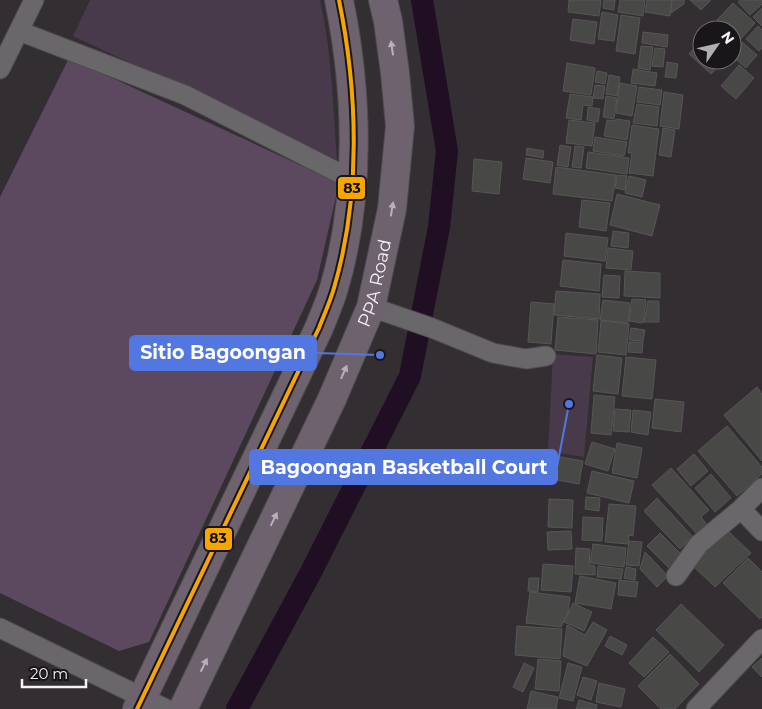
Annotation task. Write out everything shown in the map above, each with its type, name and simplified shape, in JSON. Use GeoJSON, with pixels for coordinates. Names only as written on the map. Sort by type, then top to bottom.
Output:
{"type":"FeatureCollection","features":[{"type":"Feature","properties":{"kind":"highway"},"geometry":{"type":"LineString","coordinates":[[149,705],[320,328],[334,289],[344,247],[353,180],[352,88],[339,0]]}},
{"type":"Feature","properties":{"kind":"highway","name":"PPA Road"},"geometry":{"type":"LineString","coordinates":[[183,709],[332,399],[371,307],[392,209],[400,126],[388,21],[383,0]]}},
{"type":"Feature","properties":{"kind":"street"},"geometry":{"type":"LineString","coordinates":[[0,69],[34,0]]}},
{"type":"Feature","properties":{"kind":"street"},"geometry":{"type":"LineString","coordinates":[[19,31],[185,95],[353,180]]}},
{"type":"Feature","properties":{"kind":"street"},"geometry":{"type":"LineString","coordinates":[[371,307],[432,328],[493,353],[526,359],[546,356]]}},
{"type":"Feature","properties":{"kind":"street"},"geometry":{"type":"LineString","coordinates":[[676,576],[699,544],[741,509],[762,488]]}},
{"type":"Feature","properties":{"kind":"street"},"geometry":{"type":"LineString","coordinates":[[741,509],[762,531]]}},
{"type":"Feature","properties":{"kind":"street"},"geometry":{"type":"LineString","coordinates":[[0,628],[149,705]]}},
{"type":"Feature","properties":{"kind":"street"},"geometry":{"type":"LineString","coordinates":[[696,709],[762,639]]}},
{"type":"Feature","properties":{"kind":"shaded area"},"geometry":{"type":"Polygon","coordinates":[[[90,0],[320,0],[330,60],[337,160],[73,36],[90,0]]]}},
{"type":"Feature","properties":{"kind":"shaded area"},"geometry":{"type":"Polygon","coordinates":[[[69,58],[339,183],[317,280],[149,642],[119,651],[0,593],[0,197],[69,58]]]}},
{"type":"Feature","properties":{"kind":"shaded area"},"geometry":{"type":"Polygon","coordinates":[[[553,354],[593,357],[584,457],[548,451],[553,354]]]}},
{"type":"Feature","properties":{"kind":"building"},"geometry":{"type":"Polygon","coordinates":[[[569,0],[601,0],[599,16],[568,12],[569,0]]]}},
{"type":"Feature","properties":{"kind":"building"},"geometry":{"type":"Polygon","coordinates":[[[604,0],[615,0],[614,10],[603,8],[604,0]]]}},
{"type":"Feature","properties":{"kind":"building"},"geometry":{"type":"Polygon","coordinates":[[[620,0],[645,0],[643,16],[618,12],[620,0]]]}},
{"type":"Feature","properties":{"kind":"building"},"geometry":{"type":"Polygon","coordinates":[[[647,0],[672,0],[670,16],[645,12],[647,0]]]}},
{"type":"Feature","properties":{"kind":"building"},"geometry":{"type":"Polygon","coordinates":[[[672,0],[684,0],[684,4],[671,13],[672,0]]]}},
{"type":"Feature","properties":{"kind":"building"},"geometry":{"type":"Polygon","coordinates":[[[690,0],[711,0],[701,10],[690,0]]]}},
{"type":"Feature","properties":{"kind":"building"},"geometry":{"type":"Polygon","coordinates":[[[741,0],[762,0],[762,4],[750,15],[738,2],[741,0]]]}},
{"type":"Feature","properties":{"kind":"building"},"geometry":{"type":"Polygon","coordinates":[[[733,3],[755,23],[742,38],[742,20],[717,20],[733,3]]]}},
{"type":"Feature","properties":{"kind":"building"},"geometry":{"type":"Polygon","coordinates":[[[762,8],[762,26],[753,17],[762,8]]]}},
{"type":"Feature","properties":{"kind":"building"},"geometry":{"type":"Polygon","coordinates":[[[602,12],[618,15],[614,41],[598,39],[602,12]]]}},
{"type":"Feature","properties":{"kind":"building"},"geometry":{"type":"Polygon","coordinates":[[[621,15],[640,18],[635,54],[616,51],[621,15]]]}},
{"type":"Feature","properties":{"kind":"building"},"geometry":{"type":"Polygon","coordinates":[[[573,19],[597,22],[594,44],[570,40],[573,19]]]}},
{"type":"Feature","properties":{"kind":"building"},"geometry":{"type":"Polygon","coordinates":[[[758,26],[762,30],[762,48],[759,51],[746,39],[758,26]]]}},
{"type":"Feature","properties":{"kind":"building"},"geometry":{"type":"Polygon","coordinates":[[[643,32],[668,35],[667,47],[642,43],[643,32]]]}},
{"type":"Feature","properties":{"kind":"building"},"geometry":{"type":"Polygon","coordinates":[[[742,42],[757,55],[746,68],[742,65],[742,42]]]}},
{"type":"Feature","properties":{"kind":"building"},"geometry":{"type":"Polygon","coordinates":[[[641,46],[653,47],[650,70],[638,68],[641,46]]]}},
{"type":"Feature","properties":{"kind":"building"},"geometry":{"type":"Polygon","coordinates":[[[655,48],[665,49],[663,67],[652,66],[655,48]]]}},
{"type":"Feature","properties":{"kind":"building"},"geometry":{"type":"Polygon","coordinates":[[[667,62],[678,64],[676,78],[665,77],[667,62]]]}},
{"type":"Feature","properties":{"kind":"building"},"geometry":{"type":"Polygon","coordinates":[[[567,63],[595,68],[591,95],[563,91],[567,63]]]}},
{"type":"Feature","properties":{"kind":"building"},"geometry":{"type":"Polygon","coordinates":[[[742,68],[754,78],[736,99],[721,86],[735,70],[742,70],[742,68]]]}},
{"type":"Feature","properties":{"kind":"building"},"geometry":{"type":"Polygon","coordinates":[[[633,69],[657,73],[655,86],[631,83],[633,69]]]}},
{"type":"Feature","properties":{"kind":"building"},"geometry":{"type":"Polygon","coordinates":[[[707,70],[715,70],[711,74],[707,70]]]}},
{"type":"Feature","properties":{"kind":"building"},"geometry":{"type":"Polygon","coordinates":[[[597,71],[607,73],[605,84],[595,82],[597,71]]]}},
{"type":"Feature","properties":{"kind":"building"},"geometry":{"type":"Polygon","coordinates":[[[609,75],[620,77],[617,96],[606,94],[609,75]]]}},
{"type":"Feature","properties":{"kind":"building"},"geometry":{"type":"Polygon","coordinates":[[[620,83],[637,86],[632,116],[616,113],[620,83]]]}},
{"type":"Feature","properties":{"kind":"building"},"geometry":{"type":"Polygon","coordinates":[[[595,85],[605,86],[603,99],[593,98],[595,85]]]}},
{"type":"Feature","properties":{"kind":"building"},"geometry":{"type":"Polygon","coordinates":[[[639,87],[662,90],[660,105],[637,102],[639,87]]]}},
{"type":"Feature","properties":{"kind":"building"},"geometry":{"type":"Polygon","coordinates":[[[664,92],[683,95],[679,129],[660,126],[664,92]]]}},
{"type":"Feature","properties":{"kind":"building"},"geometry":{"type":"Polygon","coordinates":[[[570,94],[593,97],[592,106],[583,105],[581,120],[566,118],[570,94]]]}},
{"type":"Feature","properties":{"kind":"building"},"geometry":{"type":"Polygon","coordinates":[[[606,96],[617,98],[614,119],[603,117],[606,96]]]}},
{"type":"Feature","properties":{"kind":"building"},"geometry":{"type":"Polygon","coordinates":[[[637,104],[659,107],[657,126],[633,123],[637,104]]]}},
{"type":"Feature","properties":{"kind":"building"},"geometry":{"type":"Polygon","coordinates":[[[588,107],[600,109],[598,122],[587,120],[588,107]]]}},
{"type":"Feature","properties":{"kind":"building"},"geometry":{"type":"Polygon","coordinates":[[[616,119],[630,121],[627,140],[604,136],[607,120],[615,121],[616,119]]]}},
{"type":"Feature","properties":{"kind":"building"},"geometry":{"type":"Polygon","coordinates":[[[569,120],[595,123],[592,146],[566,143],[569,120]]]}},
{"type":"Feature","properties":{"kind":"building"},"geometry":{"type":"Polygon","coordinates":[[[632,125],[659,129],[653,176],[629,173],[632,153],[628,153],[632,125]]]}},
{"type":"Feature","properties":{"kind":"building"},"geometry":{"type":"Polygon","coordinates":[[[663,128],[675,130],[671,157],[659,155],[663,128]]]}},
{"type":"Feature","properties":{"kind":"building"},"geometry":{"type":"Polygon","coordinates":[[[595,137],[627,142],[624,156],[593,151],[595,137]]]}},
{"type":"Feature","properties":{"kind":"building"},"geometry":{"type":"Polygon","coordinates":[[[560,145],[571,147],[568,167],[557,165],[560,145]]]}},
{"type":"Feature","properties":{"kind":"building"},"geometry":{"type":"Polygon","coordinates":[[[575,146],[584,147],[581,168],[572,167],[575,146]]]}},
{"type":"Feature","properties":{"kind":"building"},"geometry":{"type":"Polygon","coordinates":[[[527,148],[544,151],[543,158],[526,155],[527,148]]]}},
{"type":"Feature","properties":{"kind":"building"},"geometry":{"type":"Polygon","coordinates":[[[588,152],[629,158],[627,174],[586,168],[588,152]]]}},
{"type":"Feature","properties":{"kind":"building"},"geometry":{"type":"Polygon","coordinates":[[[526,158],[553,162],[550,183],[523,179],[526,158]]]}},
{"type":"Feature","properties":{"kind":"building"},"geometry":{"type":"Polygon","coordinates":[[[474,159],[502,162],[499,194],[472,191],[474,159]]]}},
{"type":"Feature","properties":{"kind":"building"},"geometry":{"type":"Polygon","coordinates":[[[556,167],[616,175],[612,201],[553,194],[556,167]]]}},
{"type":"Feature","properties":{"kind":"building"},"geometry":{"type":"Polygon","coordinates":[[[617,175],[627,176],[625,190],[615,188],[617,175]]]}},
{"type":"Feature","properties":{"kind":"building"},"geometry":{"type":"Polygon","coordinates":[[[629,176],[646,180],[642,197],[625,193],[629,176]]]}},
{"type":"Feature","properties":{"kind":"building"},"geometry":{"type":"Polygon","coordinates":[[[617,194],[660,205],[652,236],[610,225],[617,194]]]}},
{"type":"Feature","properties":{"kind":"building"},"geometry":{"type":"Polygon","coordinates":[[[582,200],[610,203],[606,231],[579,227],[582,200]]]}},
{"type":"Feature","properties":{"kind":"building"},"geometry":{"type":"Polygon","coordinates":[[[613,231],[629,233],[628,248],[611,246],[613,231]]]}},
{"type":"Feature","properties":{"kind":"building"},"geometry":{"type":"Polygon","coordinates":[[[566,233],[608,238],[605,261],[564,256],[566,233]]]}},
{"type":"Feature","properties":{"kind":"building"},"geometry":{"type":"Polygon","coordinates":[[[608,248],[633,251],[631,270],[606,268],[608,248]]]}},
{"type":"Feature","properties":{"kind":"building"},"geometry":{"type":"Polygon","coordinates":[[[563,260],[601,264],[599,291],[560,286],[563,260]]]}},
{"type":"Feature","properties":{"kind":"building"},"geometry":{"type":"Polygon","coordinates":[[[625,271],[660,273],[660,298],[624,296],[625,271]]]}},
{"type":"Feature","properties":{"kind":"building"},"geometry":{"type":"Polygon","coordinates":[[[604,275],[620,276],[619,298],[602,297],[604,275]]]}},
{"type":"Feature","properties":{"kind":"building"},"geometry":{"type":"Polygon","coordinates":[[[556,291],[600,294],[599,319],[554,315],[556,291]]]}},
{"type":"Feature","properties":{"kind":"building"},"geometry":{"type":"Polygon","coordinates":[[[632,299],[646,300],[643,323],[629,321],[632,299]]]}},
{"type":"Feature","properties":{"kind":"building"},"geometry":{"type":"Polygon","coordinates":[[[603,300],[630,303],[628,323],[600,320],[603,300]]]}},
{"type":"Feature","properties":{"kind":"building"},"geometry":{"type":"Polygon","coordinates":[[[648,301],[659,301],[659,322],[644,322],[648,301]]]}},
{"type":"Feature","properties":{"kind":"building"},"geometry":{"type":"Polygon","coordinates":[[[531,302],[554,304],[551,344],[528,342],[531,302]]]}},
{"type":"Feature","properties":{"kind":"building"},"geometry":{"type":"Polygon","coordinates":[[[558,317],[598,320],[596,354],[555,350],[558,317]]]}},
{"type":"Feature","properties":{"kind":"building"},"geometry":{"type":"Polygon","coordinates":[[[601,321],[629,324],[626,355],[598,352],[601,321]]]}},
{"type":"Feature","properties":{"kind":"building"},"geometry":{"type":"Polygon","coordinates":[[[631,328],[645,330],[643,341],[629,340],[631,328]]]}},
{"type":"Feature","properties":{"kind":"building"},"geometry":{"type":"Polygon","coordinates":[[[629,342],[643,342],[642,353],[628,352],[629,342]]]}},
{"type":"Feature","properties":{"kind":"building"},"geometry":{"type":"Polygon","coordinates":[[[597,355],[622,358],[618,394],[593,391],[597,355]]]}},
{"type":"Feature","properties":{"kind":"building"},"geometry":{"type":"Polygon","coordinates":[[[626,357],[656,360],[652,399],[622,396],[626,357]]]}},
{"type":"Feature","properties":{"kind":"building"},"geometry":{"type":"Polygon","coordinates":[[[757,387],[762,394],[762,461],[724,415],[757,387]]]}},
{"type":"Feature","properties":{"kind":"building"},"geometry":{"type":"Polygon","coordinates":[[[594,395],[615,397],[611,435],[591,433],[594,395]]]}},
{"type":"Feature","properties":{"kind":"building"},"geometry":{"type":"Polygon","coordinates":[[[655,399],[684,402],[681,432],[652,428],[655,399]]]}},
{"type":"Feature","properties":{"kind":"building"},"geometry":{"type":"Polygon","coordinates":[[[615,409],[631,410],[629,432],[613,431],[615,409]]]}},
{"type":"Feature","properties":{"kind":"building"},"geometry":{"type":"Polygon","coordinates":[[[633,410],[651,412],[648,435],[631,432],[633,410]]]}},
{"type":"Feature","properties":{"kind":"building"},"geometry":{"type":"Polygon","coordinates":[[[727,426],[762,467],[762,474],[737,496],[698,451],[727,426]]]}},
{"type":"Feature","properties":{"kind":"building"},"geometry":{"type":"Polygon","coordinates":[[[592,442],[615,449],[608,471],[585,464],[592,442]]]}},
{"type":"Feature","properties":{"kind":"building"},"geometry":{"type":"Polygon","coordinates":[[[617,443],[642,448],[637,478],[612,473],[617,443]]]}},
{"type":"Feature","properties":{"kind":"building"},"geometry":{"type":"Polygon","coordinates":[[[694,454],[708,471],[691,486],[677,469],[694,454]]]}},
{"type":"Feature","properties":{"kind":"building"},"geometry":{"type":"Polygon","coordinates":[[[555,456],[583,461],[579,484],[552,479],[555,456]]]}},
{"type":"Feature","properties":{"kind":"building"},"geometry":{"type":"Polygon","coordinates":[[[671,468],[709,510],[701,517],[709,527],[699,536],[652,485],[671,468]]]}},
{"type":"Feature","properties":{"kind":"building"},"geometry":{"type":"Polygon","coordinates":[[[592,471],[634,481],[629,503],[587,493],[592,471]]]}},
{"type":"Feature","properties":{"kind":"building"},"geometry":{"type":"Polygon","coordinates":[[[711,474],[731,498],[715,512],[695,488],[711,474]]]}},
{"type":"Feature","properties":{"kind":"building"},"geometry":{"type":"Polygon","coordinates":[[[586,497],[600,498],[599,511],[585,509],[586,497]]]}},
{"type":"Feature","properties":{"kind":"building"},"geometry":{"type":"Polygon","coordinates":[[[657,498],[693,537],[680,549],[644,511],[657,498]]]}},
{"type":"Feature","properties":{"kind":"building"},"geometry":{"type":"Polygon","coordinates":[[[549,499],[573,500],[572,528],[548,527],[549,499]]]}},
{"type":"Feature","properties":{"kind":"building"},"geometry":{"type":"Polygon","coordinates":[[[609,504],[636,506],[633,536],[629,535],[628,544],[605,542],[609,504]]]}},
{"type":"Feature","properties":{"kind":"building"},"geometry":{"type":"Polygon","coordinates":[[[583,517],[603,518],[602,541],[582,540],[583,517]]]}},
{"type":"Feature","properties":{"kind":"building"},"geometry":{"type":"Polygon","coordinates":[[[571,531],[572,549],[548,550],[547,532],[571,531]]]}},
{"type":"Feature","properties":{"kind":"building"},"geometry":{"type":"Polygon","coordinates":[[[728,531],[751,553],[715,587],[692,565],[728,531]]]}},
{"type":"Feature","properties":{"kind":"building"},"geometry":{"type":"Polygon","coordinates":[[[660,533],[684,557],[671,570],[647,546],[660,533]]]}},
{"type":"Feature","properties":{"kind":"building"},"geometry":{"type":"Polygon","coordinates":[[[629,541],[642,542],[639,566],[626,565],[629,541]]]}},
{"type":"Feature","properties":{"kind":"building"},"geometry":{"type":"Polygon","coordinates":[[[593,544],[626,548],[624,567],[590,563],[593,544]]]}},
{"type":"Feature","properties":{"kind":"building"},"geometry":{"type":"Polygon","coordinates":[[[576,548],[590,549],[589,565],[595,566],[595,575],[575,574],[576,548]]]}},
{"type":"Feature","properties":{"kind":"building"},"geometry":{"type":"Polygon","coordinates":[[[645,552],[668,576],[657,587],[640,569],[645,552]]]}},
{"type":"Feature","properties":{"kind":"building"},"geometry":{"type":"Polygon","coordinates":[[[748,558],[762,572],[762,617],[760,619],[723,583],[748,558]]]}},
{"type":"Feature","properties":{"kind":"building"},"geometry":{"type":"Polygon","coordinates":[[[543,564],[573,566],[571,592],[541,590],[543,564]]]}},
{"type":"Feature","properties":{"kind":"building"},"geometry":{"type":"Polygon","coordinates":[[[598,566],[623,569],[621,579],[597,577],[598,566]]]}},
{"type":"Feature","properties":{"kind":"building"},"geometry":{"type":"Polygon","coordinates":[[[626,567],[636,569],[635,580],[624,578],[626,567]]]}},
{"type":"Feature","properties":{"kind":"building"},"geometry":{"type":"Polygon","coordinates":[[[580,576],[616,583],[611,609],[575,603],[580,576]]]}},
{"type":"Feature","properties":{"kind":"building"},"geometry":{"type":"Polygon","coordinates":[[[529,578],[539,578],[538,592],[528,591],[529,578]]]}},
{"type":"Feature","properties":{"kind":"building"},"geometry":{"type":"Polygon","coordinates":[[[619,580],[638,582],[636,597],[618,595],[619,580]]]}},
{"type":"Feature","properties":{"kind":"building"},"geometry":{"type":"Polygon","coordinates":[[[530,592],[570,597],[568,612],[561,627],[526,623],[530,592]]]}},
{"type":"Feature","properties":{"kind":"building"},"geometry":{"type":"Polygon","coordinates":[[[573,603],[592,612],[584,631],[564,622],[573,603]]]}},
{"type":"Feature","properties":{"kind":"building"},"geometry":{"type":"Polygon","coordinates":[[[681,604],[724,645],[699,672],[656,630],[681,604]]]}},
{"type":"Feature","properties":{"kind":"building"},"geometry":{"type":"Polygon","coordinates":[[[593,622],[607,630],[587,666],[563,656],[567,625],[585,635],[593,622]]]}},
{"type":"Feature","properties":{"kind":"building"},"geometry":{"type":"Polygon","coordinates":[[[517,626],[562,629],[560,659],[515,655],[517,626]]]}},
{"type":"Feature","properties":{"kind":"building"},"geometry":{"type":"Polygon","coordinates":[[[610,636],[627,645],[622,655],[605,646],[610,636]]]}},
{"type":"Feature","properties":{"kind":"building"},"geometry":{"type":"Polygon","coordinates":[[[653,637],[669,652],[644,677],[629,663],[653,637]]]}},
{"type":"Feature","properties":{"kind":"building"},"geometry":{"type":"Polygon","coordinates":[[[670,654],[699,684],[675,709],[661,709],[638,686],[670,654]]]}},
{"type":"Feature","properties":{"kind":"building"},"geometry":{"type":"Polygon","coordinates":[[[762,658],[762,677],[752,667],[762,658]]]}},
{"type":"Feature","properties":{"kind":"building"},"geometry":{"type":"Polygon","coordinates":[[[538,659],[561,661],[559,691],[535,689],[538,659]]]}},
{"type":"Feature","properties":{"kind":"building"},"geometry":{"type":"Polygon","coordinates":[[[524,663],[534,668],[523,692],[513,687],[524,663]]]}},
{"type":"Feature","properties":{"kind":"building"},"geometry":{"type":"Polygon","coordinates":[[[568,663],[582,667],[573,701],[559,698],[568,663]]]}},
{"type":"Feature","properties":{"kind":"building"},"geometry":{"type":"Polygon","coordinates":[[[583,677],[597,681],[591,700],[577,695],[583,677]]]}},
{"type":"Feature","properties":{"kind":"building"},"geometry":{"type":"Polygon","coordinates":[[[599,683],[625,689],[621,707],[596,702],[599,683]]]}},
{"type":"Feature","properties":{"kind":"building"},"geometry":{"type":"Polygon","coordinates":[[[531,691],[558,697],[556,709],[527,709],[531,691]]]}},
{"type":"Feature","properties":{"kind":"building"},"geometry":{"type":"Polygon","coordinates":[[[579,700],[597,705],[596,709],[576,709],[579,700]]]}},
{"type":"Feature","properties":{"kind":"waterway"},"geometry":{"type":"LineString","coordinates":[[237,709],[311,572],[410,376],[439,227],[447,151],[422,0]]}},
{"type":"Feature","properties":{"kind":"transit line","name":"83"},"geometry":{"type":"LineString","coordinates":[[137,709],[319,328],[334,288],[343,253],[349,217],[354,144],[350,71],[339,0]]}},
{"type":"Feature","properties":{"kind":"place","name":"Sitio Bagoongan"},"geometry":{"type":"Point","coordinates":[380,355]}},
{"type":"Feature","properties":{"kind":"place","name":"Bagoongan Basketball Court"},"geometry":{"type":"Point","coordinates":[569,404]}}]}
